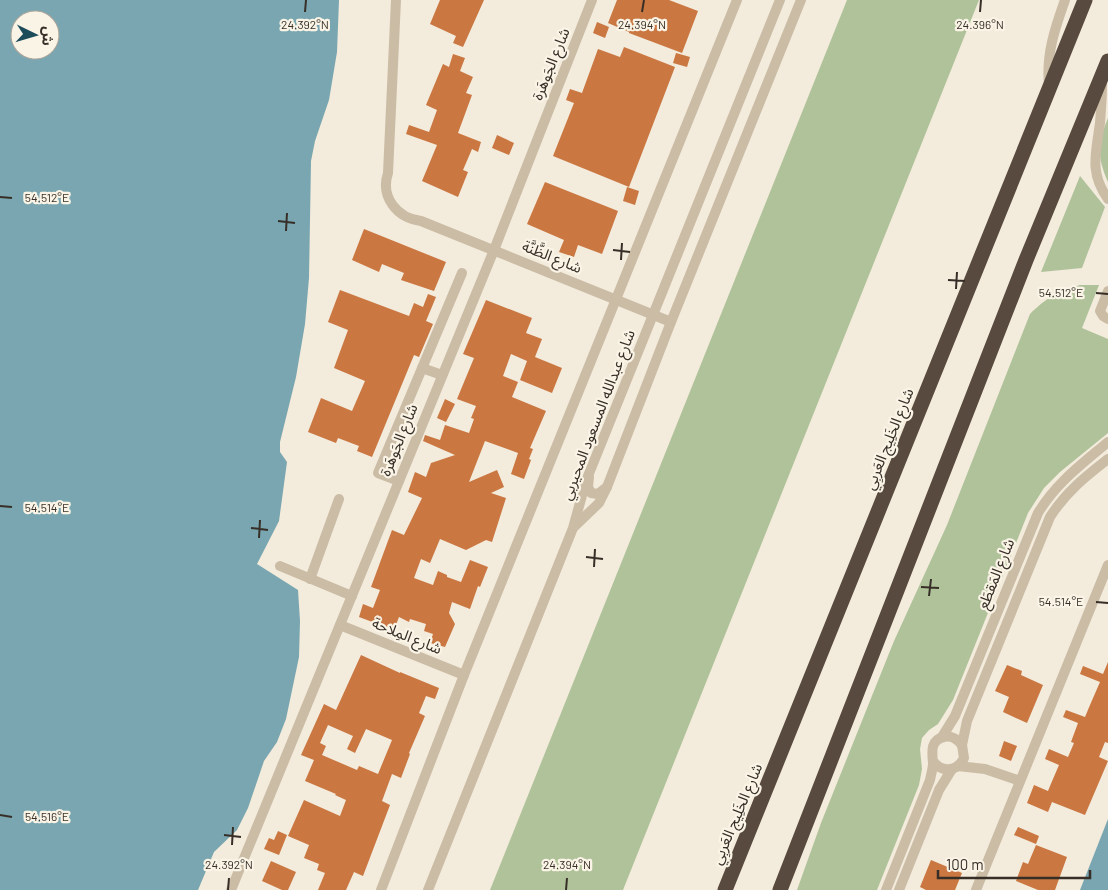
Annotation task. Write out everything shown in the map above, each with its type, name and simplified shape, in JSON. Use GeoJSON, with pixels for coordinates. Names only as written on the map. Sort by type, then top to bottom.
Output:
{"type":"FeatureCollection","features":[{"type":"Feature","properties":{"kind":"highway","name":"شارع الخَلِيج العَربِي"},"geometry":{"type":"LineString","coordinates":[[725,890],[778,763],[1084,0]]}},
{"type":"Feature","properties":{"kind":"highway"},"geometry":{"type":"LineString","coordinates":[[780,890],[1026,260],[1108,61]]}},
{"type":"Feature","properties":{"kind":"street","name":"شارع الظَّنَّة"},"geometry":{"type":"LineString","coordinates":[[396,0],[388,173],[397,200],[406,210],[422,221],[670,322]]}},
{"type":"Feature","properties":{"kind":"street","name":"شارع الجَوهَرة"},"geometry":{"type":"LineString","coordinates":[[232,890],[494,250],[592,0]]}},
{"type":"Feature","properties":{"kind":"street"},"geometry":{"type":"LineString","coordinates":[[381,890],[464,675],[737,0]]}},
{"type":"Feature","properties":{"kind":"street","name":"شارع عبدالله المسعود المحيربي"},"geometry":{"type":"LineString","coordinates":[[574,528],[580,498],[589,474],[780,0]]}},
{"type":"Feature","properties":{"kind":"street","name":"شارع عبدالله المسعود المحيربي"},"geometry":{"type":"LineString","coordinates":[[574,528],[599,503],[607,487],[670,322],[801,0]]}},
{"type":"Feature","properties":{"kind":"street"},"geometry":{"type":"LineString","coordinates":[[1049,87],[1050,45],[1065,0]]}},
{"type":"Feature","properties":{"kind":"street"},"geometry":{"type":"LineString","coordinates":[[1102,76],[1101,114],[1094,162],[1100,186],[1108,199]]}},
{"type":"Feature","properties":{"kind":"street"},"geometry":{"type":"LineString","coordinates":[[399,481],[378,473],[462,274]]}},
{"type":"Feature","properties":{"kind":"street"},"geometry":{"type":"LineString","coordinates":[[1108,291],[1100,311],[1108,319]]}},
{"type":"Feature","properties":{"kind":"street"},"geometry":{"type":"LineString","coordinates":[[422,368],[442,376]]}},
{"type":"Feature","properties":{"kind":"street","name":"شارع المَقطَع"},"geometry":{"type":"LineString","coordinates":[[942,737],[955,716],[1038,512],[1062,480],[1108,442]]}},
{"type":"Feature","properties":{"kind":"street","name":"شارع المَقطَع"},"geometry":{"type":"LineString","coordinates":[[963,749],[967,721],[1050,517],[1075,485],[1108,459]]}},
{"type":"Feature","properties":{"kind":"street"},"geometry":{"type":"LineString","coordinates":[[589,474],[588,487],[592,493],[598,494],[607,487]]}},
{"type":"Feature","properties":{"kind":"street"},"geometry":{"type":"LineString","coordinates":[[310,579],[339,499]]}},
{"type":"Feature","properties":{"kind":"street"},"geometry":{"type":"LineString","coordinates":[[428,890],[574,528]]}},
{"type":"Feature","properties":{"kind":"street"},"geometry":{"type":"LineString","coordinates":[[976,890],[1108,565]]}},
{"type":"Feature","properties":{"kind":"street"},"geometry":{"type":"LineString","coordinates":[[280,566],[352,596]]}},
{"type":"Feature","properties":{"kind":"street","name":"شارع المِلاحة"},"geometry":{"type":"LineString","coordinates":[[340,625],[464,675]]}},
{"type":"Feature","properties":{"kind":"street"},"geometry":{"type":"LineString","coordinates":[[985,768],[963,749],[953,737],[942,737],[932,747],[931,754],[933,760],[941,768],[985,768],[1020,781]]}},
{"type":"Feature","properties":{"kind":"street"},"geometry":{"type":"LineString","coordinates":[[899,890],[940,790],[955,767],[964,758],[963,749]]}},
{"type":"Feature","properties":{"kind":"street"},"geometry":{"type":"LineString","coordinates":[[886,890],[930,780],[933,760]]}},
{"type":"Feature","properties":{"kind":"green space"},"geometry":{"type":"Polygon","coordinates":[[[847,0],[979,0],[623,890],[490,890],[847,0]]]}},
{"type":"Feature","properties":{"kind":"green space"},"geometry":{"type":"Polygon","coordinates":[[[1108,118],[1108,182],[1100,158],[1100,143],[1108,118]]]}},
{"type":"Feature","properties":{"kind":"green space"},"geometry":{"type":"Polygon","coordinates":[[[1080,176],[1105,207],[1082,268],[1041,272],[1080,176]]]}},
{"type":"Feature","properties":{"kind":"green space"},"geometry":{"type":"Polygon","coordinates":[[[1080,285],[1099,285],[1082,328],[1108,339],[1108,433],[1060,472],[1044,488],[1028,513],[953,700],[938,724],[922,738],[920,749],[922,769],[919,785],[877,890],[797,890],[821,823],[894,641],[947,525],[1030,314],[1053,296],[1080,285]]]}},
{"type":"Feature","properties":{"kind":"water"},"geometry":{"type":"Polygon","coordinates":[[[0,0],[339,0],[337,52],[329,100],[315,141],[311,161],[309,278],[305,324],[296,377],[280,442],[280,452],[287,462],[279,521],[257,564],[298,590],[300,621],[299,657],[286,719],[277,742],[264,761],[248,808],[237,830],[214,852],[198,890],[0,890],[0,0]]]}},
{"type":"Feature","properties":{"kind":"water"},"geometry":{"type":"Polygon","coordinates":[[[1108,819],[1108,890],[1080,890],[1108,819]]]}},
{"type":"Feature","properties":{"kind":"building"},"geometry":{"type":"Polygon","coordinates":[[[440,0],[484,0],[463,47],[453,43],[456,36],[430,24],[440,0]]]}},
{"type":"Feature","properties":{"kind":"building"},"geometry":{"type":"Polygon","coordinates":[[[617,0],[669,0],[698,11],[682,53],[608,23],[617,0]]]}},
{"type":"Feature","properties":{"kind":"building"},"geometry":{"type":"Polygon","coordinates":[[[597,22],[609,27],[605,38],[593,33],[597,22]]]}},
{"type":"Feature","properties":{"kind":"building"},"geometry":{"type":"Polygon","coordinates":[[[624,47],[675,67],[629,187],[553,156],[574,103],[566,100],[570,89],[582,93],[598,49],[620,57],[624,47]]]}},
{"type":"Feature","properties":{"kind":"building"},"geometry":{"type":"Polygon","coordinates":[[[676,53],[690,57],[687,67],[673,63],[676,53]]]}},
{"type":"Feature","properties":{"kind":"building"},"geometry":{"type":"Polygon","coordinates":[[[453,54],[465,58],[460,71],[473,77],[466,93],[472,95],[458,133],[481,142],[478,152],[472,149],[463,170],[468,172],[458,197],[422,181],[437,145],[406,134],[409,125],[429,132],[437,110],[426,105],[443,64],[449,67],[453,54]]]}},
{"type":"Feature","properties":{"kind":"building"},"geometry":{"type":"Polygon","coordinates":[[[497,135],[514,143],[509,155],[492,148],[497,135]]]}},
{"type":"Feature","properties":{"kind":"building"},"geometry":{"type":"Polygon","coordinates":[[[545,182],[618,211],[602,254],[578,245],[574,257],[559,252],[564,240],[527,224],[545,182]]]}},
{"type":"Feature","properties":{"kind":"building"},"geometry":{"type":"Polygon","coordinates":[[[627,187],[639,191],[635,205],[623,201],[627,187]]]}},
{"type":"Feature","properties":{"kind":"building"},"geometry":{"type":"Polygon","coordinates":[[[364,229],[446,262],[434,291],[401,280],[404,273],[382,264],[379,272],[352,260],[364,229]]]}},
{"type":"Feature","properties":{"kind":"building"},"geometry":{"type":"Polygon","coordinates":[[[340,290],[409,316],[414,303],[423,307],[428,294],[436,297],[426,321],[433,324],[419,357],[414,355],[372,457],[357,451],[359,446],[338,438],[336,443],[308,432],[321,398],[352,411],[365,381],[334,368],[348,330],[328,322],[340,290]]]}},
{"type":"Feature","properties":{"kind":"building"},"geometry":{"type":"Polygon","coordinates":[[[486,300],[532,318],[526,333],[542,339],[535,357],[562,368],[552,393],[520,380],[527,361],[511,354],[503,376],[518,382],[512,397],[546,411],[530,448],[533,449],[529,459],[531,460],[524,479],[511,474],[518,453],[485,441],[469,482],[497,470],[504,487],[491,493],[506,498],[492,542],[486,540],[466,550],[440,539],[430,563],[421,559],[414,578],[433,585],[438,571],[447,575],[447,577],[461,582],[470,560],[488,567],[480,587],[478,586],[470,609],[452,602],[449,613],[455,624],[445,647],[430,643],[433,634],[424,631],[426,624],[410,619],[409,622],[399,617],[394,630],[359,617],[363,604],[373,608],[380,590],[371,587],[392,530],[404,535],[422,498],[408,492],[415,472],[426,477],[431,463],[455,455],[423,441],[425,435],[440,440],[445,425],[469,433],[474,419],[471,418],[476,406],[457,399],[474,358],[463,354],[486,300]]]}},
{"type":"Feature","properties":{"kind":"building"},"geometry":{"type":"Polygon","coordinates":[[[445,399],[455,404],[446,422],[437,418],[445,399]]]}},
{"type":"Feature","properties":{"kind":"building"},"geometry":{"type":"Polygon","coordinates":[[[361,655],[439,688],[435,699],[426,696],[419,713],[425,716],[409,753],[401,778],[392,774],[382,801],[390,805],[363,876],[354,872],[346,890],[318,890],[325,873],[317,870],[319,864],[304,858],[309,845],[288,836],[304,800],[340,816],[346,800],[305,781],[314,760],[301,755],[324,704],[336,710],[361,655]],[[328,725],[320,743],[326,746],[322,755],[357,770],[359,766],[378,774],[392,740],[366,729],[355,753],[347,749],[353,736],[328,725]]]}},
{"type":"Feature","properties":{"kind":"building"},"geometry":{"type":"Polygon","coordinates":[[[1108,662],[1108,743],[1105,742],[1099,757],[1108,761],[1085,815],[1052,802],[1048,812],[1027,803],[1034,785],[1048,791],[1059,765],[1045,759],[1049,749],[1068,757],[1074,743],[1071,742],[1078,723],[1063,717],[1066,710],[1085,717],[1100,682],[1080,674],[1083,666],[1103,674],[1108,662]]]}},
{"type":"Feature","properties":{"kind":"building"},"geometry":{"type":"Polygon","coordinates":[[[1007,665],[1022,671],[1021,675],[1043,685],[1027,723],[1003,712],[1009,697],[995,691],[1007,665]]]}},
{"type":"Feature","properties":{"kind":"building"},"geometry":{"type":"Polygon","coordinates":[[[1004,741],[1017,746],[1011,761],[999,756],[1004,741]]]}},
{"type":"Feature","properties":{"kind":"building"},"geometry":{"type":"Polygon","coordinates":[[[1018,827],[1039,836],[1036,844],[1014,835],[1018,827]]]}},
{"type":"Feature","properties":{"kind":"building"},"geometry":{"type":"Polygon","coordinates":[[[278,831],[287,835],[279,855],[264,849],[269,838],[274,840],[278,831]]]}},
{"type":"Feature","properties":{"kind":"building"},"geometry":{"type":"Polygon","coordinates":[[[1036,845],[1067,857],[1055,890],[1038,890],[1016,881],[1023,862],[1028,864],[1036,845]]]}},
{"type":"Feature","properties":{"kind":"building"},"geometry":{"type":"Polygon","coordinates":[[[931,860],[962,873],[955,890],[926,890],[920,887],[931,860]]]}},
{"type":"Feature","properties":{"kind":"building"},"geometry":{"type":"Polygon","coordinates":[[[271,861],[296,872],[288,890],[282,890],[262,881],[271,861]]]}}]}
